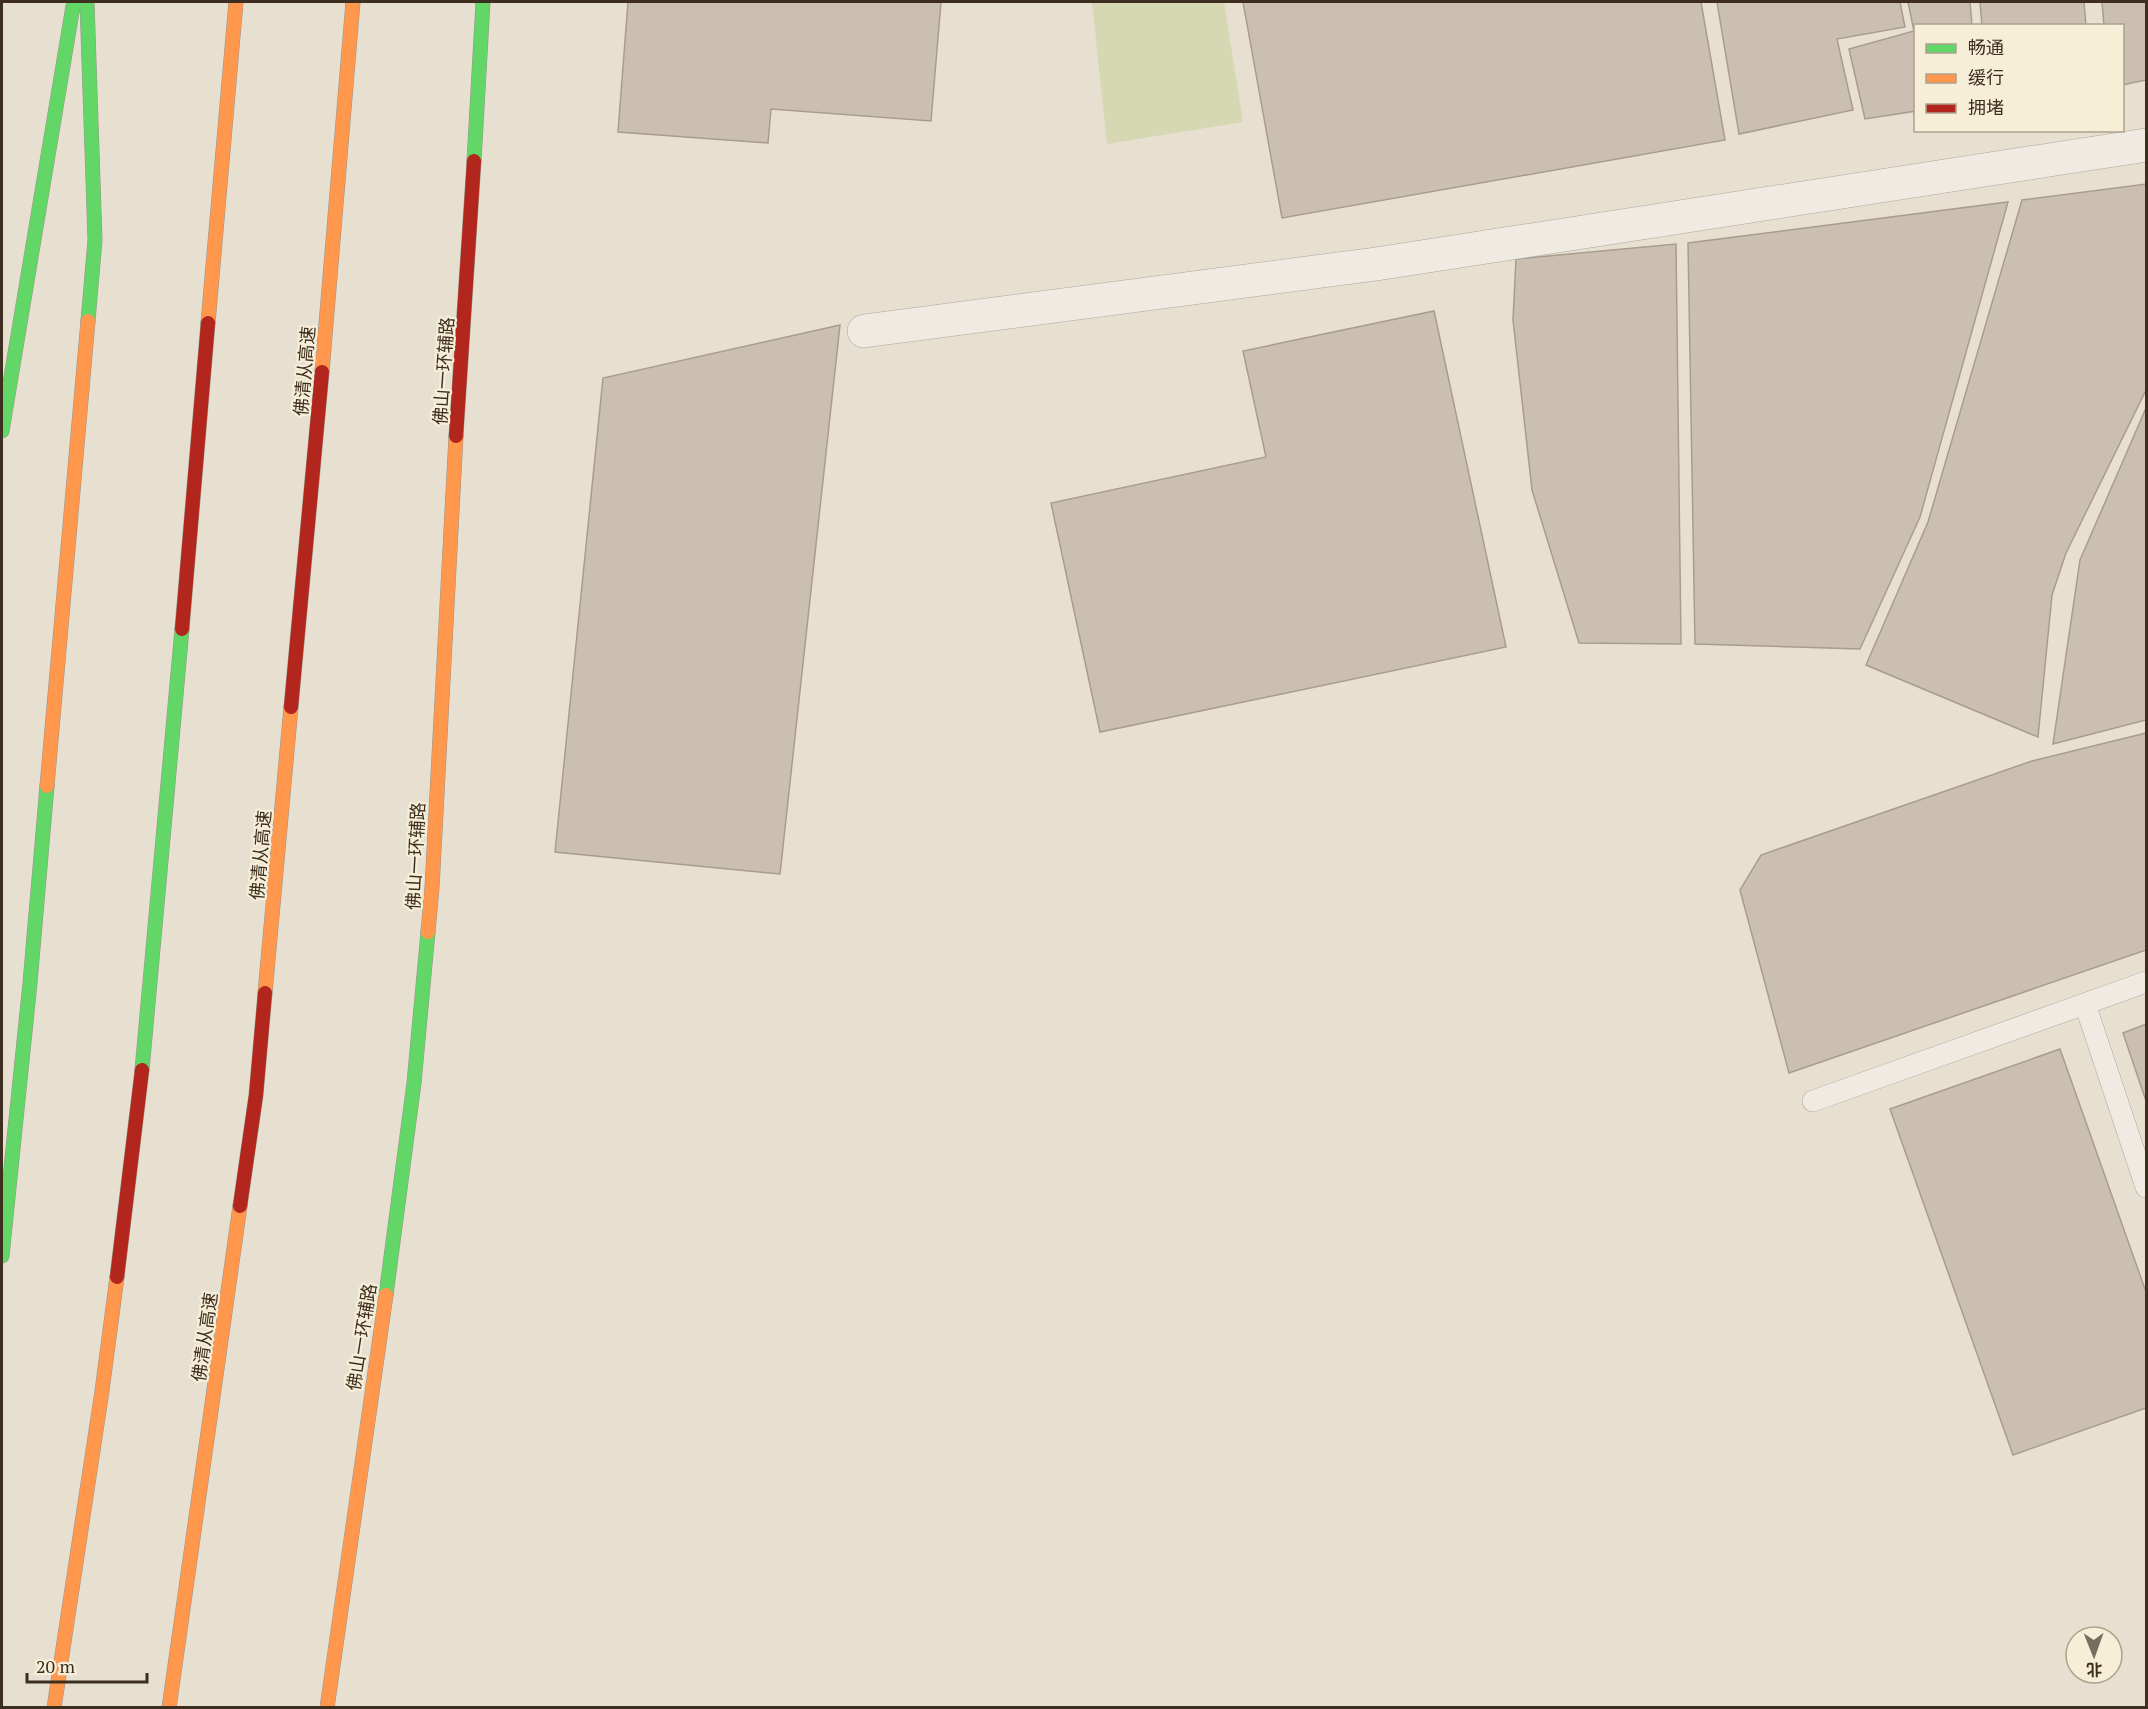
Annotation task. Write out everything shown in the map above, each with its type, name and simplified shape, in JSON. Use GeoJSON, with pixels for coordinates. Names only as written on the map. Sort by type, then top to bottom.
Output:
{"type":"FeatureCollection","features":[{"type":"Feature","properties":{"kind":"main road"},"geometry":{"type":"LineString","coordinates":[[2,431],[73,2]]}},
{"type":"Feature","properties":{"kind":"main road"},"geometry":{"type":"LineString","coordinates":[[2,1256],[30,983],[95,240],[87,2]]}},
{"type":"Feature","properties":{"kind":"main road"},"geometry":{"type":"LineString","coordinates":[[54,1707],[102,1391],[136,1121],[159,900],[236,2]]}},
{"type":"Feature","properties":{"kind":"main road","name":"佛清从高速"},"geometry":{"type":"LineString","coordinates":[[169,1707],[256,1095],[334,239],[353,2]]}},
{"type":"Feature","properties":{"kind":"main road","name":"佛山一环辅路"},"geometry":{"type":"LineString","coordinates":[[327,1707],[396,1224],[415,1071],[432,888],[448,555],[483,2]]}},
{"type":"Feature","properties":{"kind":"street"},"geometry":{"type":"LineString","coordinates":[[864,331],[1376,264],[2146,145]]}},
{"type":"Feature","properties":{"kind":"lane"},"geometry":{"type":"LineString","coordinates":[[1813,1101],[2146,982]]}},
{"type":"Feature","properties":{"kind":"lane"},"geometry":{"type":"LineString","coordinates":[[2085,1004],[2146,1187]]}},
{"type":"Feature","properties":{"kind":"green space"},"geometry":{"type":"Polygon","coordinates":[[[1092,2],[1224,2],[1243,122],[1107,144],[1092,2]]]}},
{"type":"Feature","properties":{"kind":"building"},"geometry":{"type":"Polygon","coordinates":[[[628,2],[941,2],[931,121],[771,109],[768,143],[618,132],[628,2]]]}},
{"type":"Feature","properties":{"kind":"building"},"geometry":{"type":"Polygon","coordinates":[[[1243,2],[1701,2],[1725,140],[1282,218],[1243,2]]]}},
{"type":"Feature","properties":{"kind":"building"},"geometry":{"type":"Polygon","coordinates":[[[1717,2],[1900,2],[1905,27],[1837,39],[1853,110],[1739,134],[1717,2]]]}},
{"type":"Feature","properties":{"kind":"building"},"geometry":{"type":"Polygon","coordinates":[[[1908,2],[1970,2],[1972,24],[1914,24],[1914,31],[1908,2]]]}},
{"type":"Feature","properties":{"kind":"building"},"geometry":{"type":"Polygon","coordinates":[[[1980,2],[2084,2],[2086,24],[1982,24],[1980,2]]]}},
{"type":"Feature","properties":{"kind":"building"},"geometry":{"type":"Polygon","coordinates":[[[2102,2],[2146,2],[2146,80],[2124,85],[2124,24],[2104,24],[2102,2]]]}},
{"type":"Feature","properties":{"kind":"building"},"geometry":{"type":"Polygon","coordinates":[[[1914,31],[1914,111],[1865,119],[1849,49],[1914,31]]]}},
{"type":"Feature","properties":{"kind":"building"},"geometry":{"type":"Polygon","coordinates":[[[2146,184],[2146,390],[2066,553],[2052,595],[2038,737],[1866,665],[1928,522],[2022,200],[2146,184]]]}},
{"type":"Feature","properties":{"kind":"building"},"geometry":{"type":"Polygon","coordinates":[[[2008,202],[1920,517],[1860,649],[1695,644],[1688,243],[2008,202]]]}},
{"type":"Feature","properties":{"kind":"building"},"geometry":{"type":"Polygon","coordinates":[[[1676,244],[1681,644],[1579,643],[1532,490],[1513,320],[1516,259],[1676,244]]]}},
{"type":"Feature","properties":{"kind":"building"},"geometry":{"type":"Polygon","coordinates":[[[1434,311],[1506,647],[1100,732],[1051,503],[1266,457],[1243,351],[1434,311]]]}},
{"type":"Feature","properties":{"kind":"building"},"geometry":{"type":"Polygon","coordinates":[[[840,325],[780,874],[555,852],[603,378],[840,325]]]}},
{"type":"Feature","properties":{"kind":"building"},"geometry":{"type":"Polygon","coordinates":[[[2146,408],[2146,720],[2053,744],[2080,560],[2146,408]]]}},
{"type":"Feature","properties":{"kind":"building"},"geometry":{"type":"Polygon","coordinates":[[[2146,733],[2146,950],[1789,1073],[1740,890],[1761,855],[2032,761],[2146,733]]]}},
{"type":"Feature","properties":{"kind":"building"},"geometry":{"type":"Polygon","coordinates":[[[2146,1024],[2146,1101],[2123,1033],[2146,1024]]]}},
{"type":"Feature","properties":{"kind":"building"},"geometry":{"type":"Polygon","coordinates":[[[2060,1049],[2146,1292],[2146,1408],[2013,1455],[1890,1109],[2060,1049]]]}},
{"type":"Feature","properties":{"kind":"traffic: fast"},"geometry":{"type":"LineString","coordinates":[[87,2],[95,240],[88,321]]}},
{"type":"Feature","properties":{"kind":"traffic: fast"},"geometry":{"type":"LineString","coordinates":[[474,161],[483,2]]}},
{"type":"Feature","properties":{"kind":"traffic: fast"},"geometry":{"type":"LineString","coordinates":[[2,431],[73,6]]}},
{"type":"Feature","properties":{"kind":"traffic: fast"},"geometry":{"type":"LineString","coordinates":[[142,1070],[182,629]]}},
{"type":"Feature","properties":{"kind":"traffic: fast"},"geometry":{"type":"LineString","coordinates":[[2,1256],[30,983],[47,786]]}},
{"type":"Feature","properties":{"kind":"traffic: fast"},"geometry":{"type":"LineString","coordinates":[[386,1295],[414,1083],[428,932]]}},
{"type":"Feature","properties":{"kind":"traffic: slow"},"geometry":{"type":"LineString","coordinates":[[208,323],[236,2]]}},
{"type":"Feature","properties":{"kind":"traffic: slow"},"geometry":{"type":"LineString","coordinates":[[322,372],[353,2]]}},
{"type":"Feature","properties":{"kind":"traffic: slow"},"geometry":{"type":"LineString","coordinates":[[47,786],[88,321]]}},
{"type":"Feature","properties":{"kind":"traffic: slow"},"geometry":{"type":"LineString","coordinates":[[428,932],[456,436]]}},
{"type":"Feature","properties":{"kind":"traffic: slow"},"geometry":{"type":"LineString","coordinates":[[265,993],[291,707]]}},
{"type":"Feature","properties":{"kind":"traffic: slow"},"geometry":{"type":"LineString","coordinates":[[169,1708],[240,1206]]}},
{"type":"Feature","properties":{"kind":"traffic: slow"},"geometry":{"type":"LineString","coordinates":[[54,1708],[117,1277]]}},
{"type":"Feature","properties":{"kind":"traffic: slow"},"geometry":{"type":"LineString","coordinates":[[327,1708],[386,1295]]}},
{"type":"Feature","properties":{"kind":"traffic: jam"},"geometry":{"type":"LineString","coordinates":[[456,436],[474,161]]}},
{"type":"Feature","properties":{"kind":"traffic: jam"},"geometry":{"type":"LineString","coordinates":[[182,629],[208,323]]}},
{"type":"Feature","properties":{"kind":"traffic: jam"},"geometry":{"type":"LineString","coordinates":[[291,707],[322,372]]}},
{"type":"Feature","properties":{"kind":"traffic: jam"},"geometry":{"type":"LineString","coordinates":[[240,1206],[256,1095],[265,993]]}},
{"type":"Feature","properties":{"kind":"traffic: jam"},"geometry":{"type":"LineString","coordinates":[[117,1277],[142,1070]]}}]}
